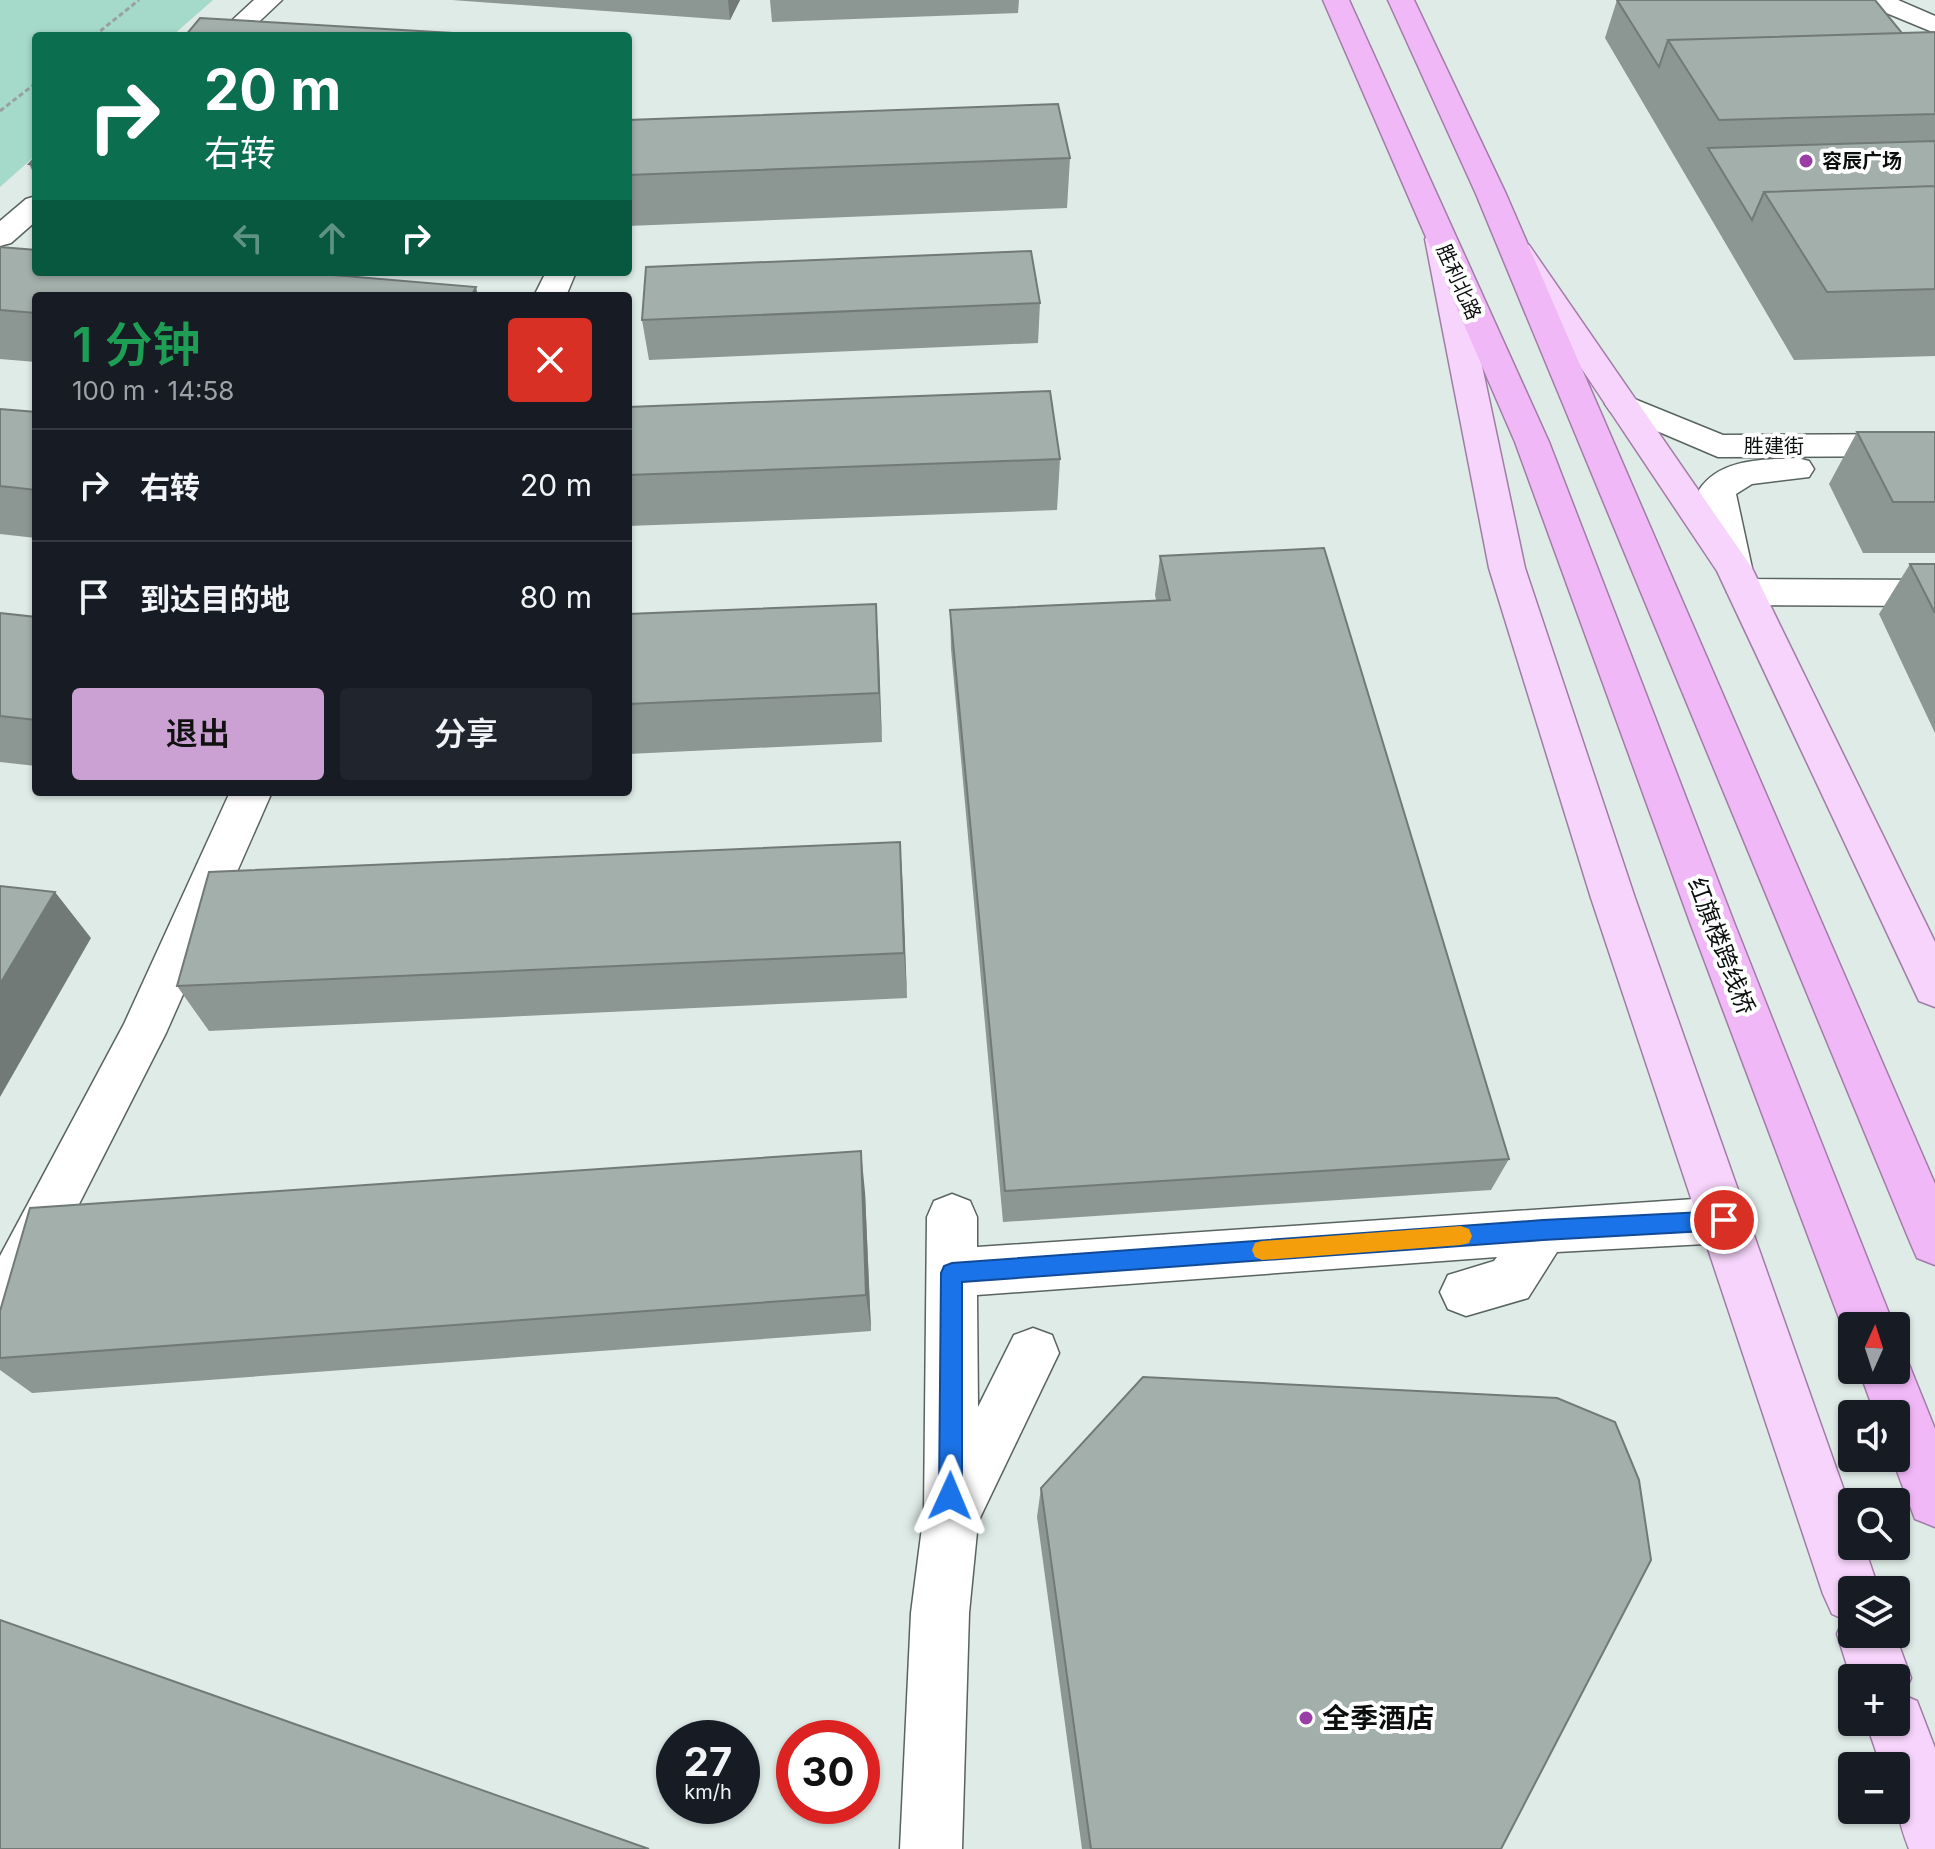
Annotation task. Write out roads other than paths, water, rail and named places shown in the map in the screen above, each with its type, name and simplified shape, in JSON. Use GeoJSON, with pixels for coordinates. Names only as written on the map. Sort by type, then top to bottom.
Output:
{"type":"FeatureCollection","features":[{"type":"Feature","properties":{"kind":"highway","name":"胜利北路"},"geometry":{"type":"LineString","coordinates":[[1336,0],[1532,442],[1578,565]]}},
{"type":"Feature","properties":{"kind":"highway"},"geometry":{"type":"LineString","coordinates":[[1401,0],[1510,239],[1935,1242]]}},
{"type":"Feature","properties":{"kind":"highway","name":"红旗楼跨线桥"},"geometry":{"type":"LineString","coordinates":[[1578,565],[1863,1312]]}},
{"type":"Feature","properties":{"kind":"highway"},"geometry":{"type":"LineString","coordinates":[[1890,1384],[1935,1499]]}},
{"type":"Feature","properties":{"kind":"main road"},"geometry":{"type":"LineString","coordinates":[[1440,239],[1507,568],[1613,898],[1846,1576]]}},
{"type":"Feature","properties":{"kind":"main road"},"geometry":{"type":"LineString","coordinates":[[1510,239],[1740,580],[1924,942],[1935,988]]}},
{"type":"Feature","properties":{"kind":"main road"},"geometry":{"type":"LineString","coordinates":[[1901,1736],[1935,1836]]}},
{"type":"Feature","properties":{"kind":"street"},"geometry":{"type":"LineString","coordinates":[[233,32],[269,0]]}},
{"type":"Feature","properties":{"kind":"street"},"geometry":{"type":"LineString","coordinates":[[1876,0],[1935,26],[1928,39],[1935,48]]}},
{"type":"Feature","properties":{"kind":"street"},"geometry":{"type":"LineString","coordinates":[[0,237],[32,209]]}},
{"type":"Feature","properties":{"kind":"street","name":"胜建街"},"geometry":{"type":"LineString","coordinates":[[1622,404],[1718,446],[1935,445]]}},
{"type":"Feature","properties":{"kind":"street","name":"胜建街"},"geometry":{"type":"LineString","coordinates":[[1740,580],[1717,490],[1744,473],[1825,467],[1935,466]]}},
{"type":"Feature","properties":{"kind":"street"},"geometry":{"type":"LineString","coordinates":[[1740,580],[1935,593]]}},
{"type":"Feature","properties":{"kind":"street"},"geometry":{"type":"LineString","coordinates":[[0,1307],[143,1033],[249,796]]}},
{"type":"Feature","properties":{"kind":"street"},"geometry":{"type":"LineString","coordinates":[[931,1849],[940,1613],[950,1518],[952,1217]]}},
{"type":"Feature","properties":{"kind":"street"},"geometry":{"type":"LineString","coordinates":[[952,1273],[1543,1230],[1724,1220]]}},
{"type":"Feature","properties":{"kind":"street"},"geometry":{"type":"LineString","coordinates":[[1466,1292],[1510,1281],[1543,1230]]}},
{"type":"Feature","properties":{"kind":"street"},"geometry":{"type":"LineString","coordinates":[[950,1518],[1033,1353]]}},
{"type":"Feature","properties":{"kind":"place","name":"容辰广场"},"geometry":{"type":"Point","coordinates":[1806,161]}},
{"type":"Feature","properties":{"kind":"place","name":"全季酒店"},"geometry":{"type":"Point","coordinates":[1306,1718]}}]}
